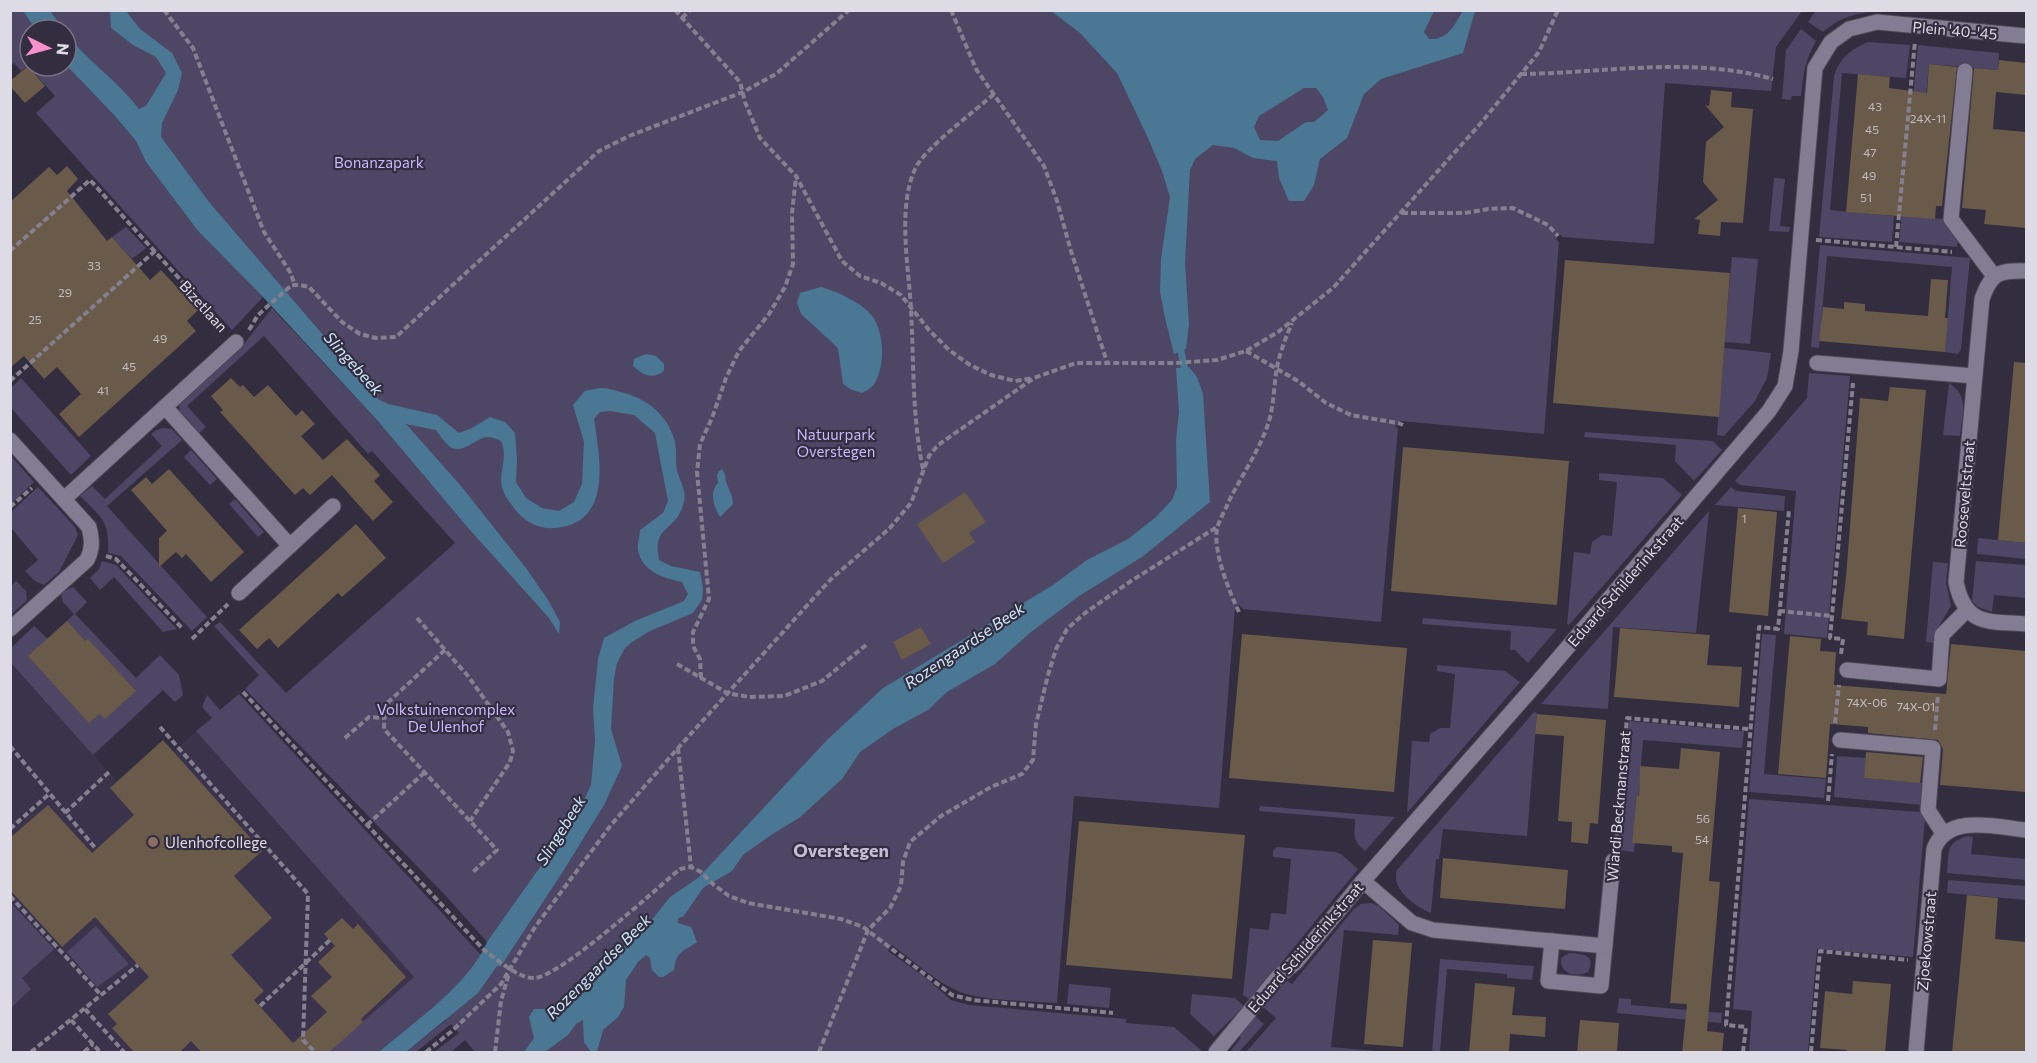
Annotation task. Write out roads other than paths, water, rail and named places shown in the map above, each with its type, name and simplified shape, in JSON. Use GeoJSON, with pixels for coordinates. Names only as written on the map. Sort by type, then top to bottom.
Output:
{"type":"FeatureCollection","features":[{"type":"Feature","properties":{"kind":"street","name":"Plein '40-'45"},"geometry":{"type":"LineString","coordinates":[[1849,29],[1877,22],[2026,36]]}},
{"type":"Feature","properties":{"kind":"street","name":"Eduard Schilderinkstraat"},"geometry":{"type":"LineString","coordinates":[[1216,1053],[1278,976],[1296,962],[1363,882],[1546,674],[1769,411],[1785,386],[1791,351],[1815,68],[1831,42],[1849,29]]}},
{"type":"Feature","properties":{"kind":"street"},"geometry":{"type":"LineString","coordinates":[[1965,71],[1951,219],[1994,276],[2004,271],[2026,271]]}},
{"type":"Feature","properties":{"kind":"street","name":"Rooseveltstraat"},"geometry":{"type":"LineString","coordinates":[[1967,610],[1959,597],[1956,582],[1982,299],[1994,276]]}},
{"type":"Feature","properties":{"kind":"street","name":"Bizetlaan"},"geometry":{"type":"LineString","coordinates":[[64,499],[236,342]]}},
{"type":"Feature","properties":{"kind":"street"},"geometry":{"type":"LineString","coordinates":[[1817,363],[1974,376]]}},
{"type":"Feature","properties":{"kind":"street"},"geometry":{"type":"LineString","coordinates":[[165,407],[290,546]]}},
{"type":"Feature","properties":{"kind":"street"},"geometry":{"type":"LineString","coordinates":[[10,440],[89,527],[92,538],[91,551],[87,560],[10,628]]}},
{"type":"Feature","properties":{"kind":"street"},"geometry":{"type":"LineString","coordinates":[[239,593],[333,506]]}},
{"type":"Feature","properties":{"kind":"street"},"geometry":{"type":"LineString","coordinates":[[1842,670],[1939,679],[1942,635],[1967,610],[1977,619],[2026,624]]}},
{"type":"Feature","properties":{"kind":"street"},"geometry":{"type":"LineString","coordinates":[[1836,740],[1933,748],[1928,810],[1943,833],[1960,826],[1971,825],[2026,830]]}},
{"type":"Feature","properties":{"kind":"street","name":"Zjoekowstraat"},"geometry":{"type":"LineString","coordinates":[[1916,1053],[1934,849],[1937,839],[1943,833]]}},
{"type":"Feature","properties":{"kind":"street","name":"Wiardi Beckmanstraat"},"geometry":{"type":"LineString","coordinates":[[1552,941],[1548,981],[1601,986],[1613,861]]}},
{"type":"Feature","properties":{"kind":"street"},"geometry":{"type":"LineString","coordinates":[[1363,882],[1412,923],[1433,930],[1605,946]]}},
{"type":"Feature","properties":{"kind":"water"},"geometry":{"type":"Polygon","coordinates":[[[23,11],[50,11],[55,18],[28,18],[23,11]]]}},
{"type":"Feature","properties":{"kind":"water"},"geometry":{"type":"Polygon","coordinates":[[[110,11],[126,11],[140,29],[172,53],[182,73],[178,90],[162,123],[161,137],[209,202],[378,399],[388,404],[437,415],[459,433],[490,417],[505,422],[515,433],[516,482],[526,498],[542,508],[559,511],[574,502],[582,484],[584,442],[573,405],[585,391],[605,388],[640,399],[662,416],[675,442],[676,467],[684,491],[684,500],[675,520],[661,534],[658,548],[659,560],[671,566],[700,572],[703,588],[702,600],[693,613],[650,631],[625,648],[617,663],[614,678],[611,729],[622,766],[604,805],[501,966],[497,966],[478,993],[406,1052],[379,1052],[439,1002],[467,973],[567,829],[584,800],[591,785],[595,740],[593,708],[598,659],[604,638],[635,621],[684,601],[688,594],[682,582],[661,576],[649,569],[640,558],[638,550],[640,530],[663,513],[668,501],[655,433],[634,415],[610,411],[600,412],[594,419],[600,470],[594,502],[586,514],[574,524],[550,528],[540,527],[526,520],[505,496],[501,478],[504,454],[501,441],[487,437],[457,449],[446,443],[436,430],[406,424],[461,486],[526,568],[560,622],[559,634],[549,618],[470,530],[377,420],[263,297],[198,231],[146,162],[136,141],[78,78],[78,47],[122,89],[139,109],[146,106],[166,73],[156,57],[133,45],[111,28],[110,11]]]}},
{"type":"Feature","properties":{"kind":"water"},"geometry":{"type":"Polygon","coordinates":[[[1051,11],[1434,11],[1424,32],[1429,39],[1436,39],[1446,34],[1454,26],[1463,11],[1475,11],[1463,53],[1381,79],[1364,94],[1347,138],[1320,159],[1314,185],[1304,201],[1289,201],[1279,178],[1277,161],[1253,158],[1234,148],[1213,145],[1195,159],[1190,170],[1185,263],[1189,324],[1186,349],[1174,354],[1160,291],[1161,259],[1170,197],[1148,138],[1117,73],[1080,33],[1051,11]],[[1304,88],[1259,116],[1254,127],[1260,140],[1278,141],[1306,122],[1314,122],[1328,110],[1323,97],[1316,88],[1304,88]]]}},
{"type":"Feature","properties":{"kind":"water"},"geometry":{"type":"Polygon","coordinates":[[[821,287],[857,303],[869,312],[877,324],[882,349],[881,366],[875,383],[862,393],[843,384],[838,348],[801,314],[797,303],[800,293],[821,287]]]}},
{"type":"Feature","properties":{"kind":"water"},"geometry":{"type":"Polygon","coordinates":[[[646,354],[656,356],[664,364],[664,371],[652,376],[640,372],[633,366],[634,359],[646,354]]]}},
{"type":"Feature","properties":{"kind":"water"},"geometry":{"type":"Polygon","coordinates":[[[1189,367],[1197,377],[1203,394],[1210,502],[1142,557],[1079,596],[1031,632],[995,664],[947,692],[928,710],[893,729],[860,752],[842,779],[799,818],[743,855],[732,871],[703,888],[683,917],[678,918],[678,923],[691,927],[697,942],[681,953],[676,959],[674,970],[663,977],[659,977],[652,970],[650,958],[646,955],[638,962],[626,980],[624,1007],[618,1017],[603,1030],[597,1052],[591,1052],[584,1042],[583,1020],[576,1024],[568,1035],[545,1052],[524,1052],[534,1038],[529,1017],[534,1009],[551,1009],[570,999],[607,957],[614,956],[616,950],[623,948],[639,929],[647,926],[670,897],[698,878],[827,740],[883,688],[1053,585],[1087,560],[1128,539],[1156,517],[1172,500],[1177,487],[1176,440],[1179,412],[1176,368],[1189,367]]]}},
{"type":"Feature","properties":{"kind":"water"},"geometry":{"type":"Polygon","coordinates":[[[722,469],[733,504],[720,517],[713,495],[718,483],[717,475],[722,469]]]}},
{"type":"Feature","properties":{"kind":"waterway","name":"Rozengaardse Beek"},"geometry":{"type":"LineString","coordinates":[[1179,342],[1186,376]]}},
{"type":"Feature","properties":{"kind":"place","name":"Ulenhofcollege"},"geometry":{"type":"Point","coordinates":[153,842]}},
{"type":"Feature","properties":{"kind":"district","name":"Overstegen"},"geometry":{"type":"Point","coordinates":[841,850]}},
{"type":"Feature","properties":{"kind":"park label","name":"Bonanzapark"},"geometry":{"type":"Point","coordinates":[379,162]}},
{"type":"Feature","properties":{"kind":"park label","name":"Natuurpark Overstegen"},"geometry":{"type":"Point","coordinates":[836,442]}},
{"type":"Feature","properties":{"kind":"park label","name":"Volkstuinencomplex De Ulenhof"},"geometry":{"type":"Point","coordinates":[446,718]}},
{"type":"Feature","properties":{"kind":"water label","name":"Slingebeek"},"geometry":{"type":"Point","coordinates":[354,363]}},
{"type":"Feature","properties":{"kind":"water label","name":"Slingebeek"},"geometry":{"type":"Point","coordinates":[560,830]}}]}
